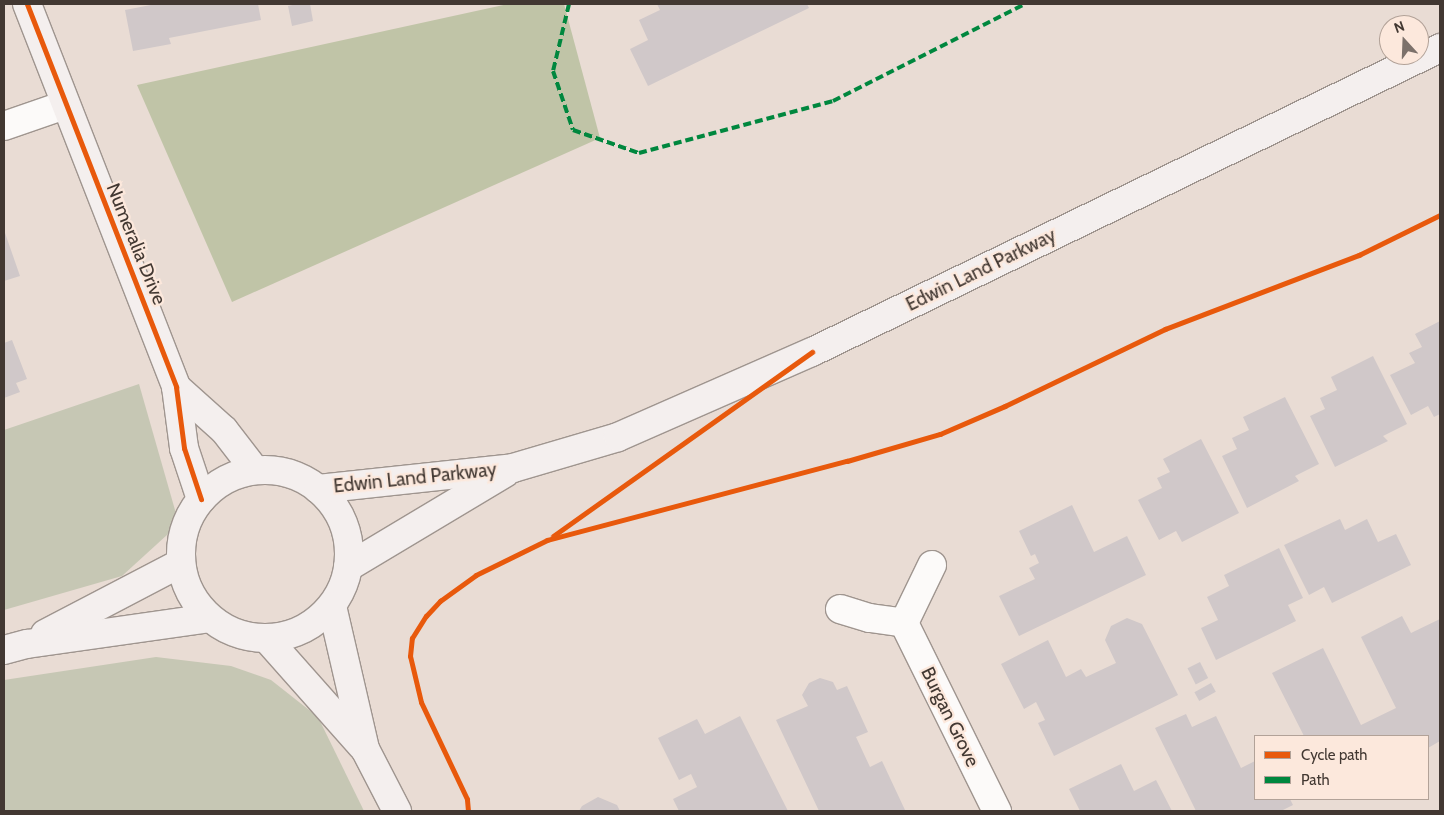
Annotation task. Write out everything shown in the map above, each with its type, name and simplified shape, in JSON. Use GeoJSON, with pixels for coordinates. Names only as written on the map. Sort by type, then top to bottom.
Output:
{"type":"FeatureCollection","features":[{"type":"Feature","properties":{"kind":"main road","name":"Numeralia Drive"},"geometry":{"type":"LineString","coordinates":[[27,4],[176,386],[184,448],[201,499]]}},
{"type":"Feature","properties":{"kind":"main road","name":"Edwin Land Parkway"},"geometry":{"type":"LineString","coordinates":[[318,488],[513,468],[618,437],[735,388],[1440,48]]}},
{"type":"Feature","properties":{"kind":"main road","name":"Numeralia Drive"},"geometry":{"type":"LineString","coordinates":[[176,386],[224,430],[254,469]]}},
{"type":"Feature","properties":{"kind":"main road","name":"Edwin Land Parkway"},"geometry":{"type":"LineString","coordinates":[[348,567],[513,468]]}},
{"type":"Feature","properties":{"kind":"main road"},"geometry":{"type":"LineString","coordinates":[[254,469],[298,477],[318,488],[333,504],[344,524],[349,545],[348,567],[332,606],[314,622],[292,634],[267,639],[236,634],[209,618],[189,593],[181,563],[181,540],[188,518],[201,499],[232,476],[254,469]]}},
{"type":"Feature","properties":{"kind":"main road"},"geometry":{"type":"LineString","coordinates":[[15,647],[181,563]]}},
{"type":"Feature","properties":{"kind":"main road"},"geometry":{"type":"LineString","coordinates":[[332,606],[365,748],[397,811]]}},
{"type":"Feature","properties":{"kind":"main road"},"geometry":{"type":"LineString","coordinates":[[15,647],[209,618]]}},
{"type":"Feature","properties":{"kind":"main road"},"geometry":{"type":"LineString","coordinates":[[267,639],[365,748]]}},
{"type":"Feature","properties":{"kind":"street"},"geometry":{"type":"LineString","coordinates":[[4,126],[65,105]]}},
{"type":"Feature","properties":{"kind":"street"},"geometry":{"type":"LineString","coordinates":[[840,609],[870,618],[904,623],[932,565]]}},
{"type":"Feature","properties":{"kind":"street","name":"Burgan Grove"},"geometry":{"type":"LineString","coordinates":[[904,623],[997,811]]}},
{"type":"Feature","properties":{"kind":"green space"},"geometry":{"type":"Polygon","coordinates":[[[508,4],[564,4],[600,138],[232,302],[137,85],[508,4]]]}},
{"type":"Feature","properties":{"kind":"green space"},"geometry":{"type":"Polygon","coordinates":[[[139,384],[179,524],[122,576],[4,610],[4,430],[139,384]]]}},
{"type":"Feature","properties":{"kind":"green space"},"geometry":{"type":"Polygon","coordinates":[[[156,657],[231,666],[271,680],[318,717],[364,811],[4,811],[4,680],[156,657]]]}},
{"type":"Feature","properties":{"kind":"building"},"geometry":{"type":"Polygon","coordinates":[[[156,4],[258,4],[261,20],[169,38],[171,44],[133,51],[125,10],[156,4]]]}},
{"type":"Feature","properties":{"kind":"building"},"geometry":{"type":"Polygon","coordinates":[[[310,4],[313,21],[292,26],[288,6],[310,4]]]}},
{"type":"Feature","properties":{"kind":"building"},"geometry":{"type":"Polygon","coordinates":[[[657,4],[807,4],[809,8],[648,86],[630,49],[648,40],[639,20],[660,10],[657,4]]]}},
{"type":"Feature","properties":{"kind":"building"},"geometry":{"type":"Polygon","coordinates":[[[4,230],[20,276],[4,281],[4,230]]]}},
{"type":"Feature","properties":{"kind":"building"},"geometry":{"type":"Polygon","coordinates":[[[1440,321],[1440,414],[1434,417],[1428,406],[1411,415],[1390,375],[1415,363],[1409,353],[1422,347],[1415,334],[1440,321]]]}},
{"type":"Feature","properties":{"kind":"building"},"geometry":{"type":"Polygon","coordinates":[[[12,340],[27,379],[16,383],[20,392],[4,398],[4,343],[12,340]]]}},
{"type":"Feature","properties":{"kind":"building"},"geometry":{"type":"Polygon","coordinates":[[[1373,356],[1407,424],[1383,436],[1388,441],[1335,467],[1310,416],[1325,409],[1320,398],[1337,390],[1331,377],[1373,356]]]}},
{"type":"Feature","properties":{"kind":"building"},"geometry":{"type":"Polygon","coordinates":[[[1285,397],[1319,464],[1295,476],[1299,481],[1247,508],[1222,456],[1237,449],[1232,438],[1249,430],[1243,417],[1285,397]]]}},
{"type":"Feature","properties":{"kind":"building"},"geometry":{"type":"Polygon","coordinates":[[[1201,439],[1239,513],[1182,542],[1176,531],[1159,540],[1138,500],[1162,488],[1157,478],[1170,472],[1163,459],[1201,439]]]}},
{"type":"Feature","properties":{"kind":"building"},"geometry":{"type":"Polygon","coordinates":[[[1072,505],[1094,552],[1127,536],[1146,575],[1019,636],[999,596],[1035,579],[1029,568],[1039,563],[1035,554],[1031,556],[1019,531],[1072,505]]]}},
{"type":"Feature","properties":{"kind":"building"},"geometry":{"type":"Polygon","coordinates":[[[1340,519],[1345,530],[1367,519],[1378,542],[1396,534],[1411,565],[1332,603],[1324,587],[1309,595],[1284,545],[1340,519]]]}},
{"type":"Feature","properties":{"kind":"building"},"geometry":{"type":"Polygon","coordinates":[[[1279,548],[1303,598],[1288,605],[1296,621],[1216,660],[1201,628],[1218,620],[1207,597],[1229,586],[1224,575],[1279,548]]]}},
{"type":"Feature","properties":{"kind":"building"},"geometry":{"type":"Polygon","coordinates":[[[1402,616],[1411,633],[1440,619],[1440,741],[1429,747],[1429,735],[1303,735],[1272,673],[1323,648],[1361,725],[1396,708],[1361,637],[1402,616]]]}},
{"type":"Feature","properties":{"kind":"building"},"geometry":{"type":"Polygon","coordinates":[[[1127,618],[1142,624],[1178,695],[1054,756],[1038,723],[1045,720],[1036,702],[1024,709],[1001,664],[1048,640],[1066,677],[1081,669],[1086,677],[1116,663],[1105,640],[1111,626],[1127,618]]]}},
{"type":"Feature","properties":{"kind":"building"},"geometry":{"type":"Polygon","coordinates":[[[1200,662],[1208,678],[1196,684],[1188,668],[1200,662]]]}},
{"type":"Feature","properties":{"kind":"building"},"geometry":{"type":"Polygon","coordinates":[[[820,678],[833,682],[837,690],[847,686],[868,732],[856,737],[870,767],[882,761],[905,810],[819,811],[776,720],[808,706],[802,695],[809,683],[820,678]]]}},
{"type":"Feature","properties":{"kind":"building"},"geometry":{"type":"Polygon","coordinates":[[[1211,683],[1216,692],[1199,701],[1194,692],[1211,683]]]}},
{"type":"Feature","properties":{"kind":"building"},"geometry":{"type":"Polygon","coordinates":[[[1186,714],[1192,727],[1216,716],[1241,768],[1254,762],[1254,800],[1290,800],[1293,805],[1281,811],[1196,811],[1155,728],[1186,714]]]}},
{"type":"Feature","properties":{"kind":"building"},"geometry":{"type":"Polygon","coordinates":[[[740,716],[788,811],[679,811],[673,799],[697,787],[691,774],[679,780],[658,738],[697,719],[705,734],[740,716]]]}},
{"type":"Feature","properties":{"kind":"building"},"geometry":{"type":"Polygon","coordinates":[[[1121,764],[1134,791],[1156,780],[1172,811],[1080,811],[1069,789],[1121,764]]]}},
{"type":"Feature","properties":{"kind":"building"},"geometry":{"type":"Polygon","coordinates":[[[598,797],[617,805],[620,811],[579,811],[582,806],[598,797]]]}},
{"type":"Feature","properties":{"kind":"marked path"},"geometry":{"type":"LineString","coordinates":[[569,4],[553,71],[573,130],[639,153],[833,101],[1025,4]]}},
{"type":"Feature","properties":{"kind":"cycle path"},"geometry":{"type":"LineString","coordinates":[[27,4],[176,387],[184,448],[201,499]]}},
{"type":"Feature","properties":{"kind":"cycle path"},"geometry":{"type":"LineString","coordinates":[[468,811],[467,799],[421,702],[410,656],[412,638],[426,616],[440,601],[476,575],[547,540],[847,461],[940,434],[1005,406],[1165,329],[1359,255],[1440,215]]}},
{"type":"Feature","properties":{"kind":"cycle path"},"geometry":{"type":"LineString","coordinates":[[553,536],[812,352]]}}]}
